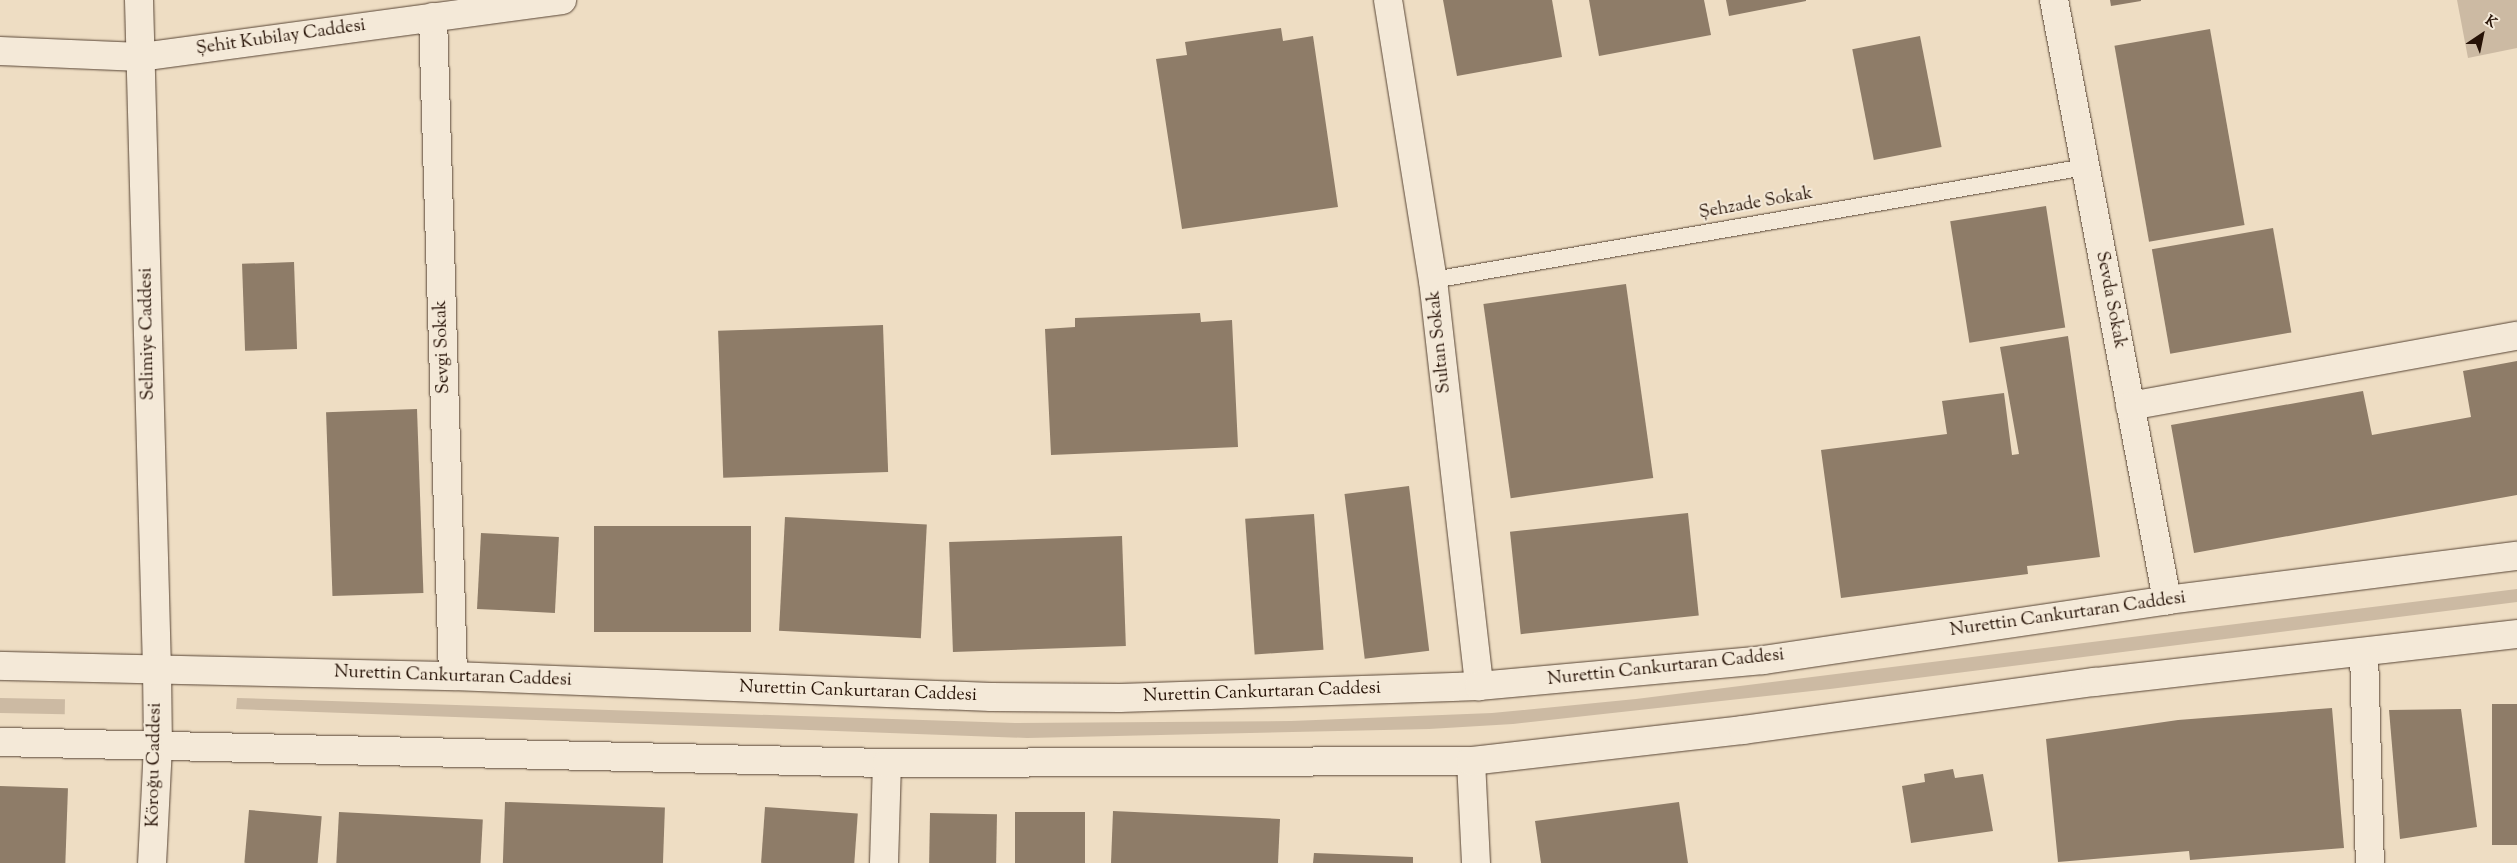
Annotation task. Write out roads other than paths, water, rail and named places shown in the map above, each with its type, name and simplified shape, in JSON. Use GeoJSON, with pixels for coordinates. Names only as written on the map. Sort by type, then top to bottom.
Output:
{"type":"FeatureCollection","features":[{"type":"Feature","properties":{"kind":"street","name":"Selimiye Caddesi"},"geometry":{"type":"LineString","coordinates":[[139,0],[156,668]]}},
{"type":"Feature","properties":{"kind":"street","name":"Şehit Kubilay Caddesi"},"geometry":{"type":"LineString","coordinates":[[0,51],[141,57],[562,0]]}},
{"type":"Feature","properties":{"kind":"street","name":"Sultan Sokak"},"geometry":{"type":"LineString","coordinates":[[1388,0],[1433,280],[1479,686]]}},
{"type":"Feature","properties":{"kind":"street","name":"Sevda Sokak"},"geometry":{"type":"LineString","coordinates":[[2054,0],[2167,600]]}},
{"type":"Feature","properties":{"kind":"street","name":"Sevgi Sokak"},"geometry":{"type":"LineString","coordinates":[[433,17],[453,676]]}},
{"type":"Feature","properties":{"kind":"street"},"geometry":{"type":"LineString","coordinates":[[2130,406],[2517,336]]}},
{"type":"Feature","properties":{"kind":"street","name":"Nurettin Cankurtaran Caddesi"},"geometry":{"type":"LineString","coordinates":[[0,666],[453,676],[1010,698],[1120,698],[1479,686],[1763,660],[2167,600],[2517,556]]}},
{"type":"Feature","properties":{"kind":"street"},"geometry":{"type":"LineString","coordinates":[[0,742],[887,763],[1471,761],[1743,730],[2095,682],[2364,653],[2517,634]]}},
{"type":"Feature","properties":{"kind":"street"},"geometry":{"type":"LineString","coordinates":[[2364,653],[2370,863]]}},
{"type":"Feature","properties":{"kind":"street","name":"Köroğu Caddesi"},"geometry":{"type":"LineString","coordinates":[[152,863],[158,746],[156,668]]}},
{"type":"Feature","properties":{"kind":"street"},"geometry":{"type":"LineString","coordinates":[[1471,761],[1476,863]]}},
{"type":"Feature","properties":{"kind":"street"},"geometry":{"type":"LineString","coordinates":[[884,863],[887,763]]}},
{"type":"Feature","properties":{"kind":"lane","name":"Şehzade Sokak"},"geometry":{"type":"LineString","coordinates":[[1433,280],[2085,167]]}}]}
